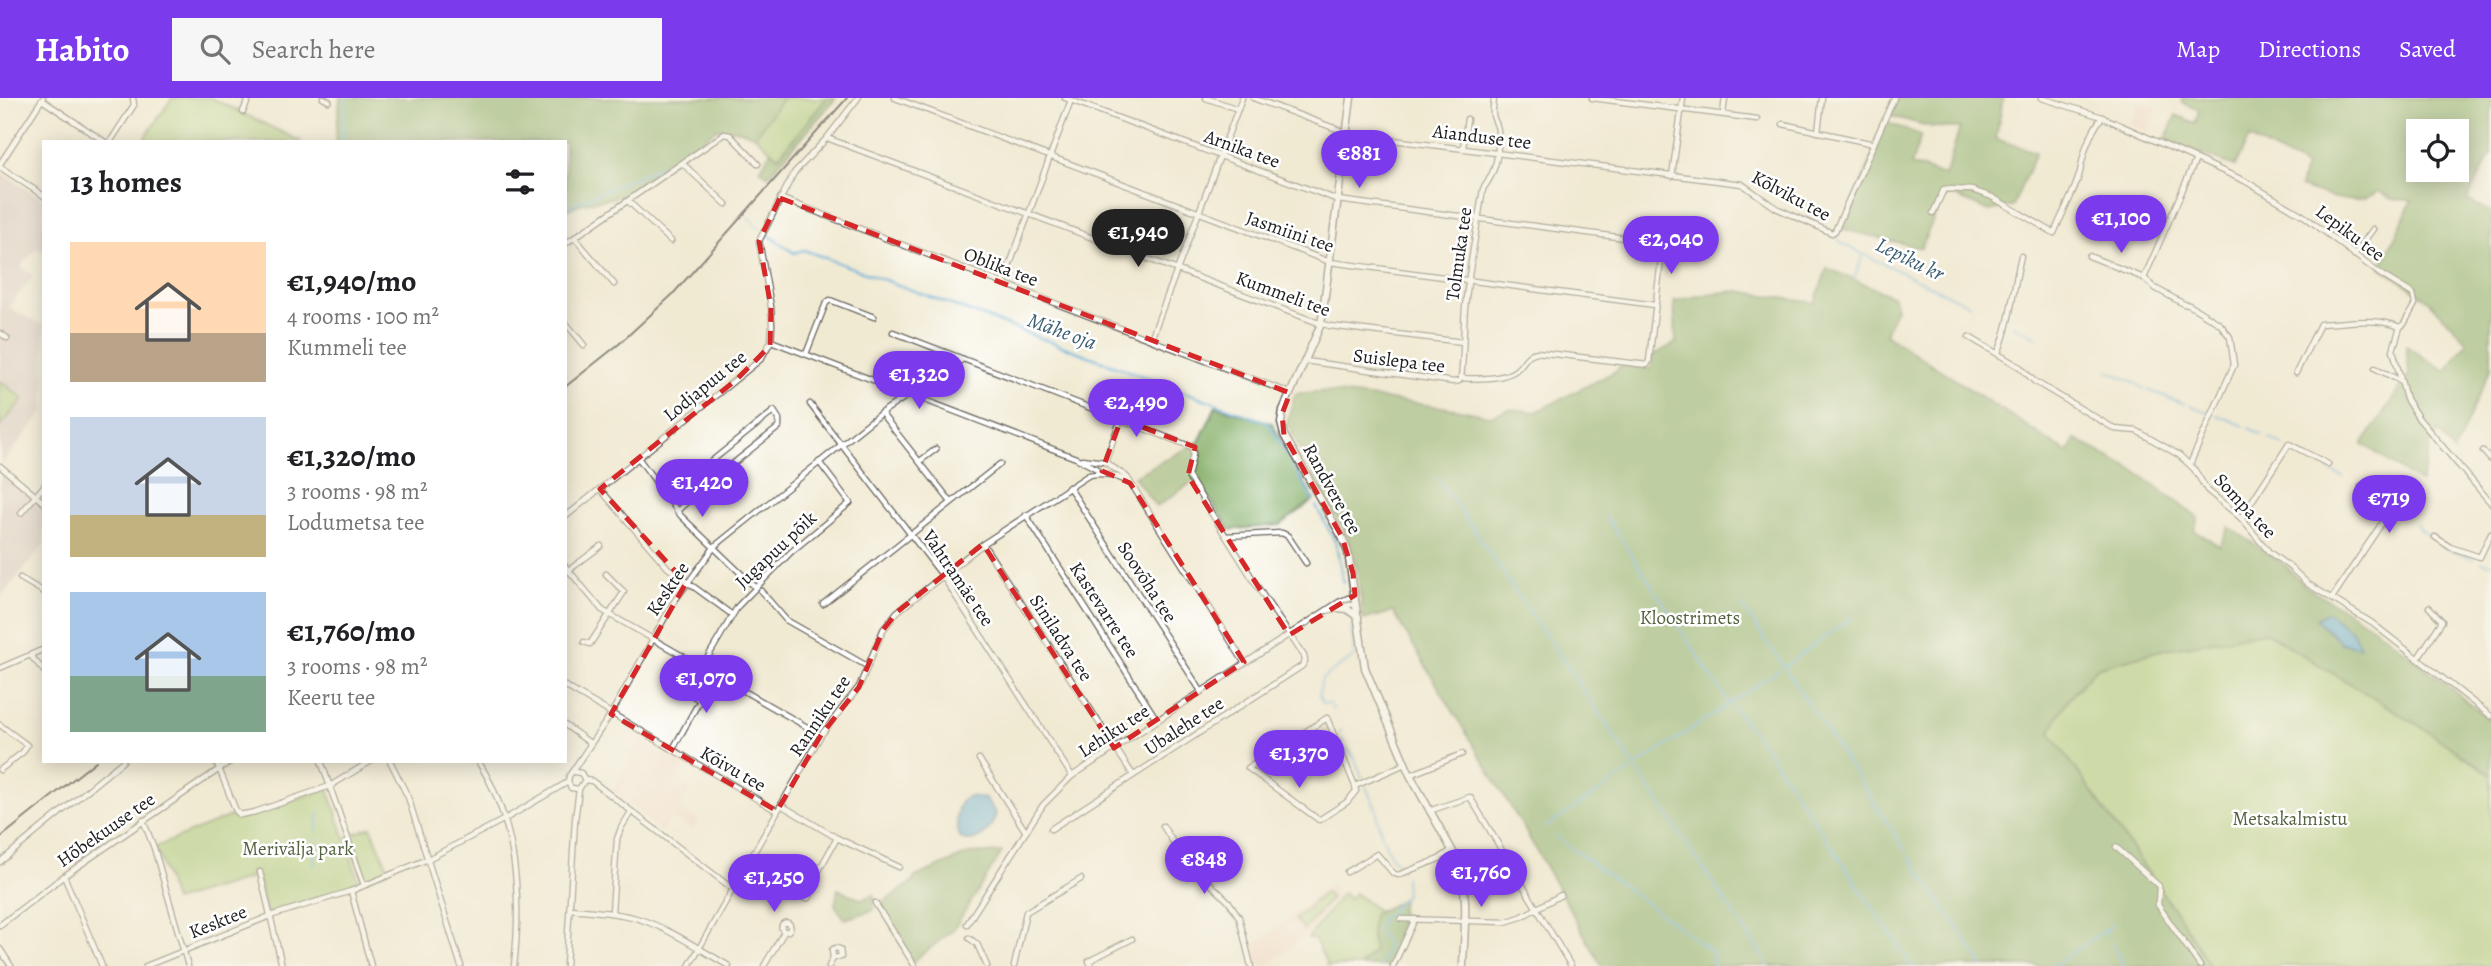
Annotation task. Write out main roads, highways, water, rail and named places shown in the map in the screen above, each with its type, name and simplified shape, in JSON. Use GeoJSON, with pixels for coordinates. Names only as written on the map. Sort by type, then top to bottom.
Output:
{"type":"FeatureCollection","features":[{"type":"Feature","properties":{"kind":"main road","name":"Randvere tee"},"geometry":{"type":"LineString","coordinates":[[1350,98],[1321,324],[1281,418],[1284,436],[1342,537],[1351,563],[1365,668],[1410,775],[1452,850],[1461,872],[1465,887],[1463,966]]}},
{"type":"Feature","properties":{"kind":"main road"},"geometry":{"type":"LineString","coordinates":[[1337,608],[1347,609],[1358,617]]}},
{"type":"Feature","properties":{"kind":"water"},"geometry":{"type":"Polygon","coordinates":[[[2327,612],[2353,632],[2360,647],[2341,643],[2316,619],[2327,612]]]}},
{"type":"Feature","properties":{"kind":"water"},"geometry":{"type":"Polygon","coordinates":[[[968,796],[985,798],[996,814],[987,832],[972,840],[959,837],[957,825],[958,809],[968,796]]]}},
{"type":"Feature","properties":{"kind":"waterway"},"geometry":{"type":"LineString","coordinates":[[240,108],[244,98]]}},
{"type":"Feature","properties":{"kind":"waterway","name":"Mähe oja"},"geometry":{"type":"LineString","coordinates":[[342,140],[346,98]]}},
{"type":"Feature","properties":{"kind":"waterway","name":"Mähe oja"},"geometry":{"type":"LineString","coordinates":[[567,207],[677,159],[686,159]]}},
{"type":"Feature","properties":{"kind":"waterway","name":"Mähe oja"},"geometry":{"type":"LineString","coordinates":[[748,217],[760,229]]}},
{"type":"Feature","properties":{"kind":"waterway","name":"Mähe oja"},"geometry":{"type":"LineString","coordinates":[[766,233],[794,253],[804,250],[1266,422],[1313,501]]}},
{"type":"Feature","properties":{"kind":"waterway","name":"Lepiku kr"},"geometry":{"type":"LineString","coordinates":[[1838,239],[1842,244],[1970,305]]}},
{"type":"Feature","properties":{"kind":"waterway"},"geometry":{"type":"LineString","coordinates":[[1854,278],[1863,256]]}},
{"type":"Feature","properties":{"kind":"waterway","name":"Lepiku kr"},"geometry":{"type":"LineString","coordinates":[[2013,325],[2037,337]]}},
{"type":"Feature","properties":{"kind":"waterway","name":"Lepiku kr"},"geometry":{"type":"LineString","coordinates":[[2108,371],[2144,389]]}},
{"type":"Feature","properties":{"kind":"waterway","name":"Lepiku kr"},"geometry":{"type":"LineString","coordinates":[[2148,390],[2185,404]]}},
{"type":"Feature","properties":{"kind":"waterway","name":"Lepiku kr"},"geometry":{"type":"LineString","coordinates":[[2190,406],[2208,412]]}},
{"type":"Feature","properties":{"kind":"waterway","name":"Lepiku kr"},"geometry":{"type":"LineString","coordinates":[[2217,415],[2244,426]]}},
{"type":"Feature","properties":{"kind":"waterway","name":"Lepiku kr"},"geometry":{"type":"LineString","coordinates":[[2249,428],[2262,435]]}},
{"type":"Feature","properties":{"kind":"waterway","name":"Lepiku kr"},"geometry":{"type":"LineString","coordinates":[[2269,438],[2284,446]]}},
{"type":"Feature","properties":{"kind":"waterway","name":"Lepiku kr"},"geometry":{"type":"LineString","coordinates":[[2289,449],[2306,457]]}},
{"type":"Feature","properties":{"kind":"waterway","name":"Lepiku kr"},"geometry":{"type":"LineString","coordinates":[[2311,460],[2323,466]]}},
{"type":"Feature","properties":{"kind":"waterway","name":"Lepiku kr"},"geometry":{"type":"LineString","coordinates":[[2328,469],[2343,477]]}},
{"type":"Feature","properties":{"kind":"waterway"},"geometry":{"type":"LineString","coordinates":[[1438,478],[1588,697]]}},
{"type":"Feature","properties":{"kind":"waterway","name":"Lepiku kr"},"geometry":{"type":"LineString","coordinates":[[2364,493],[2386,507]]}},
{"type":"Feature","properties":{"kind":"waterway","name":"Mähe oja"},"geometry":{"type":"LineString","coordinates":[[1316,506],[1336,543],[1343,582]]}},
{"type":"Feature","properties":{"kind":"waterway"},"geometry":{"type":"LineString","coordinates":[[1606,517],[1672,616]]}},
{"type":"Feature","properties":{"kind":"waterway","name":"Lepiku kr"},"geometry":{"type":"LineString","coordinates":[[2416,523],[2420,530],[2432,538]]}},
{"type":"Feature","properties":{"kind":"waterway","name":"Lepiku kr"},"geometry":{"type":"LineString","coordinates":[[2441,546],[2474,559]]}},
{"type":"Feature","properties":{"kind":"waterway","name":"Lepiku kr"},"geometry":{"type":"LineString","coordinates":[[2482,562],[2491,564]]}},
{"type":"Feature","properties":{"kind":"waterway"},"geometry":{"type":"LineString","coordinates":[[1742,606],[1784,667],[1852,617]]}},
{"type":"Feature","properties":{"kind":"waterway"},"geometry":{"type":"LineString","coordinates":[[1673,619],[1729,703]]}},
{"type":"Feature","properties":{"kind":"waterway"},"geometry":{"type":"LineString","coordinates":[[1330,704],[1322,703],[1319,695],[1322,679],[1354,657],[1351,626]]}},
{"type":"Feature","properties":{"kind":"waterway"},"geometry":{"type":"LineString","coordinates":[[1590,700],[1635,767],[1779,670]]}},
{"type":"Feature","properties":{"kind":"waterway"},"geometry":{"type":"LineString","coordinates":[[1786,670],[1906,851]]}},
{"type":"Feature","properties":{"kind":"waterway"},"geometry":{"type":"LineString","coordinates":[[1733,707],[1765,747],[1912,966]]}},
{"type":"Feature","properties":{"kind":"waterway","name":"Mähe oja"},"geometry":{"type":"LineString","coordinates":[[1340,734],[1341,730]]}},
{"type":"Feature","properties":{"kind":"waterway","name":"Mähe oja"},"geometry":{"type":"LineString","coordinates":[[1342,739],[1344,744]]}},
{"type":"Feature","properties":{"kind":"waterway","name":"Mähe oja"},"geometry":{"type":"LineString","coordinates":[[1346,748],[1353,755],[1362,777]]}},
{"type":"Feature","properties":{"kind":"waterway"},"geometry":{"type":"LineString","coordinates":[[1546,827],[1631,770]]}},
{"type":"Feature","properties":{"kind":"waterway"},"geometry":{"type":"LineString","coordinates":[[1637,770],[1769,966]]}},
{"type":"Feature","properties":{"kind":"waterway"},"geometry":{"type":"LineString","coordinates":[[1366,787],[1377,811],[1386,846],[1402,870]]}},
{"type":"Feature","properties":{"kind":"waterway"},"geometry":{"type":"LineString","coordinates":[[316,834],[319,813]]}},
{"type":"Feature","properties":{"kind":"waterway"},"geometry":{"type":"LineString","coordinates":[[1555,836],[1711,951],[1714,966]]}},
{"type":"Feature","properties":{"kind":"waterway"},"geometry":{"type":"LineString","coordinates":[[314,859],[316,838]]}},
{"type":"Feature","properties":{"kind":"waterway"},"geometry":{"type":"LineString","coordinates":[[1909,856],[1983,966]]}},
{"type":"Feature","properties":{"kind":"waterway"},"geometry":{"type":"LineString","coordinates":[[313,861],[315,865]]}},
{"type":"Feature","properties":{"kind":"waterway","name":"Mähe oja"},"geometry":{"type":"LineString","coordinates":[[1381,966],[1388,945],[1377,930],[1384,915],[1391,914],[1391,909],[1406,895],[1405,877]]}},
{"type":"Feature","properties":{"kind":"waterway"},"geometry":{"type":"LineString","coordinates":[[2053,966],[2113,924]]}},
{"type":"Feature","properties":{"kind":"waterway"},"geometry":{"type":"LineString","coordinates":[[2105,930],[2108,936]]}},
{"type":"Feature","properties":{"kind":"waterway"},"geometry":{"type":"LineString","coordinates":[[2112,943],[2124,966]]}},
{"type":"Feature","properties":{"kind":"railway"},"geometry":{"type":"LineString","coordinates":[[567,385],[619,344],[672,295],[847,98]]}},
{"type":"Feature","properties":{"kind":"railway"},"geometry":{"type":"LineString","coordinates":[[0,838],[94,763]]}},
{"type":"Feature","properties":{"kind":"park label","name":"Kloostrimets"},"geometry":{"type":"Point","coordinates":[1690,618]}},
{"type":"Feature","properties":{"kind":"park label","name":"Metsakalmistu"},"geometry":{"type":"Point","coordinates":[2290,819]}},
{"type":"Feature","properties":{"kind":"park label","name":"Merivälja park"},"geometry":{"type":"Point","coordinates":[298,849]}}]}
